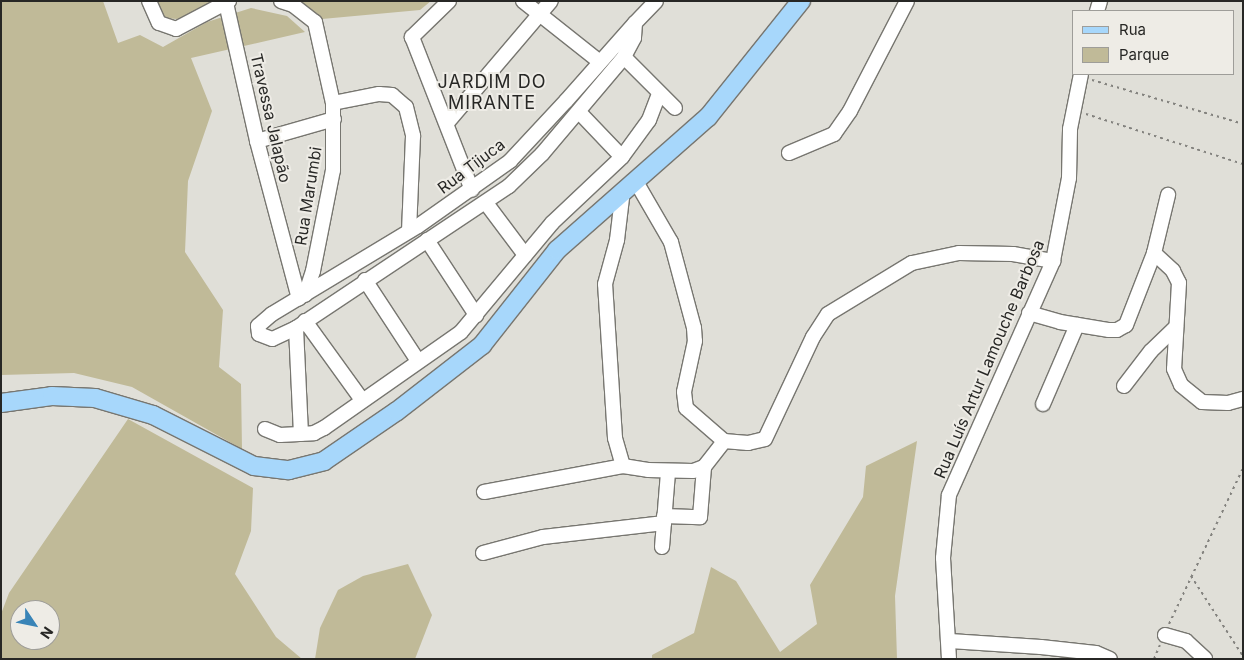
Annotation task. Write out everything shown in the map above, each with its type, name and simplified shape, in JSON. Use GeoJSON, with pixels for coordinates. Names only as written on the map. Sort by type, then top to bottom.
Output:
{"type":"FeatureCollection","features":[{"type":"Feature","properties":{"kind":"main road"},"geometry":{"type":"LineString","coordinates":[[1,403],[52,396],[95,398],[126,404],[244,462],[275,469],[303,468],[324,461],[360,438],[482,345],[557,250],[708,117],[801,1]]}},
{"type":"Feature","properties":{"kind":"street"},"geometry":{"type":"LineString","coordinates":[[148,1],[159,22],[176,29],[227,2]]}},
{"type":"Feature","properties":{"kind":"street","name":"Rua Marumbi"},"geometry":{"type":"LineString","coordinates":[[282,1],[293,5],[315,22],[333,103],[333,170],[313,271],[302,297]]}},
{"type":"Feature","properties":{"kind":"street"},"geometry":{"type":"LineString","coordinates":[[449,1],[412,37],[472,190]]}},
{"type":"Feature","properties":{"kind":"street"},"geometry":{"type":"LineString","coordinates":[[523,1],[600,62]]}},
{"type":"Feature","properties":{"kind":"street"},"geometry":{"type":"LineString","coordinates":[[447,123],[551,1]]}},
{"type":"Feature","properties":{"kind":"street","name":"Rua Tijuca"},"geometry":{"type":"LineString","coordinates":[[300,325],[272,339],[262,338],[258,326],[272,314],[409,231],[472,190],[510,161],[656,1]]}},
{"type":"Feature","properties":{"kind":"street"},"geometry":{"type":"LineString","coordinates":[[789,153],[834,134],[850,111],[907,1]]}},
{"type":"Feature","properties":{"kind":"street","name":"Travessa Jalapão"},"geometry":{"type":"LineString","coordinates":[[227,2],[257,141],[302,297]]}},
{"type":"Feature","properties":{"kind":"street"},"geometry":{"type":"LineString","coordinates":[[300,325],[365,280],[486,203],[528,169],[624,58],[634,38],[635,23]]}},
{"type":"Feature","properties":{"kind":"street"},"geometry":{"type":"LineString","coordinates":[[624,58],[675,108]]}},
{"type":"Feature","properties":{"kind":"street","name":"Rua Luís Artur Lamouche Barbosa"},"geometry":{"type":"LineString","coordinates":[[949,659],[950,641],[943,558],[949,495],[1053,260],[1069,178],[1070,129],[1081,75]]}},
{"type":"Feature","properties":{"kind":"street"},"geometry":{"type":"LineString","coordinates":[[333,103],[379,94],[392,95],[406,106],[413,136],[409,231]]}},
{"type":"Feature","properties":{"kind":"street"},"geometry":{"type":"LineString","coordinates":[[265,429],[280,436],[301,434],[324,428],[461,332],[552,223],[622,156],[649,120],[659,94]]}},
{"type":"Feature","properties":{"kind":"street"},"geometry":{"type":"LineString","coordinates":[[579,112],[622,156]]}},
{"type":"Feature","properties":{"kind":"street"},"geometry":{"type":"LineString","coordinates":[[257,141],[334,119]]}},
{"type":"Feature","properties":{"kind":"street"},"geometry":{"type":"LineString","coordinates":[[629,185],[671,242],[694,328],[694,341],[684,392],[686,408],[724,441],[748,443],[765,439],[813,337],[828,314],[912,263],[959,253],[1014,254],[1053,260]]}},
{"type":"Feature","properties":{"kind":"street"},"geometry":{"type":"LineString","coordinates":[[623,466],[615,438],[605,284],[629,185]]}},
{"type":"Feature","properties":{"kind":"street"},"geometry":{"type":"LineString","coordinates":[[1029,313],[1077,325],[1117,330],[1126,326],[1154,253],[1168,195]]}},
{"type":"Feature","properties":{"kind":"street"},"geometry":{"type":"LineString","coordinates":[[486,203],[525,255]]}},
{"type":"Feature","properties":{"kind":"street"},"geometry":{"type":"LineString","coordinates":[[427,240],[476,316]]}},
{"type":"Feature","properties":{"kind":"street"},"geometry":{"type":"LineString","coordinates":[[1154,253],[1173,271],[1179,283],[1174,368],[1181,385],[1202,402],[1228,403],[1243,399]]}},
{"type":"Feature","properties":{"kind":"street"},"geometry":{"type":"LineString","coordinates":[[365,280],[418,361]]}},
{"type":"Feature","properties":{"kind":"street"},"geometry":{"type":"LineString","coordinates":[[300,325],[362,400]]}},
{"type":"Feature","properties":{"kind":"street"},"geometry":{"type":"LineString","coordinates":[[300,325],[301,434]]}},
{"type":"Feature","properties":{"kind":"street"},"geometry":{"type":"LineString","coordinates":[[1043,404],[1077,325]]}},
{"type":"Feature","properties":{"kind":"street"},"geometry":{"type":"LineString","coordinates":[[1124,386],[1151,351],[1176,327]]}},
{"type":"Feature","properties":{"kind":"street"},"geometry":{"type":"LineString","coordinates":[[484,492],[623,466],[668,472],[693,471],[704,467],[724,441]]}},
{"type":"Feature","properties":{"kind":"street"},"geometry":{"type":"LineString","coordinates":[[484,553],[543,538],[664,520],[700,517],[704,467]]}},
{"type":"Feature","properties":{"kind":"street"},"geometry":{"type":"LineString","coordinates":[[662,547],[668,472]]}},
{"type":"Feature","properties":{"kind":"street"},"geometry":{"type":"LineString","coordinates":[[1165,635],[1186,641],[1205,659]]}},
{"type":"Feature","properties":{"kind":"street"},"geometry":{"type":"LineString","coordinates":[[950,641],[1096,653],[1110,659]]}},
{"type":"Feature","properties":{"kind":"path"},"geometry":{"type":"LineString","coordinates":[[1081,75],[1243,124]]}},
{"type":"Feature","properties":{"kind":"path"},"geometry":{"type":"LineString","coordinates":[[1074,111],[1243,164]]}},
{"type":"Feature","properties":{"kind":"path"},"geometry":{"type":"LineString","coordinates":[[1154,659],[1191,576],[1243,468]]}},
{"type":"Feature","properties":{"kind":"path"},"geometry":{"type":"LineString","coordinates":[[1191,576],[1243,656]]}},
{"type":"Feature","properties":{"kind":"green space"},"geometry":{"type":"Polygon","coordinates":[[[1,1],[103,1],[118,43],[140,35],[163,47],[207,22],[251,8],[287,16],[305,32],[191,58],[212,111],[188,181],[185,252],[223,310],[219,367],[241,384],[242,449],[132,387],[74,373],[1,375],[1,1]]]}},
{"type":"Feature","properties":{"kind":"green space"},"geometry":{"type":"Polygon","coordinates":[[[158,1],[216,1],[193,15],[177,19],[163,18],[158,1]]]}},
{"type":"Feature","properties":{"kind":"green space"},"geometry":{"type":"Polygon","coordinates":[[[291,1],[431,1],[420,10],[322,19],[291,1]]]}},
{"type":"Feature","properties":{"kind":"green space"},"geometry":{"type":"Polygon","coordinates":[[[128,419],[253,488],[251,531],[235,574],[276,637],[302,659],[1,659],[1,614],[9,593],[128,419]]]}},
{"type":"Feature","properties":{"kind":"green space"},"geometry":{"type":"Polygon","coordinates":[[[917,441],[895,596],[897,659],[652,659],[652,655],[694,633],[711,567],[736,581],[780,652],[817,624],[810,585],[863,497],[866,466],[917,441]]]}},
{"type":"Feature","properties":{"kind":"green space"},"geometry":{"type":"Polygon","coordinates":[[[408,564],[432,615],[415,659],[315,659],[320,628],[338,590],[363,576],[408,564]]]}},
{"type":"Feature","properties":{"kind":"district","name":"JARDIM DO MIRANTE"},"geometry":{"type":"Point","coordinates":[492,94]}}]}
